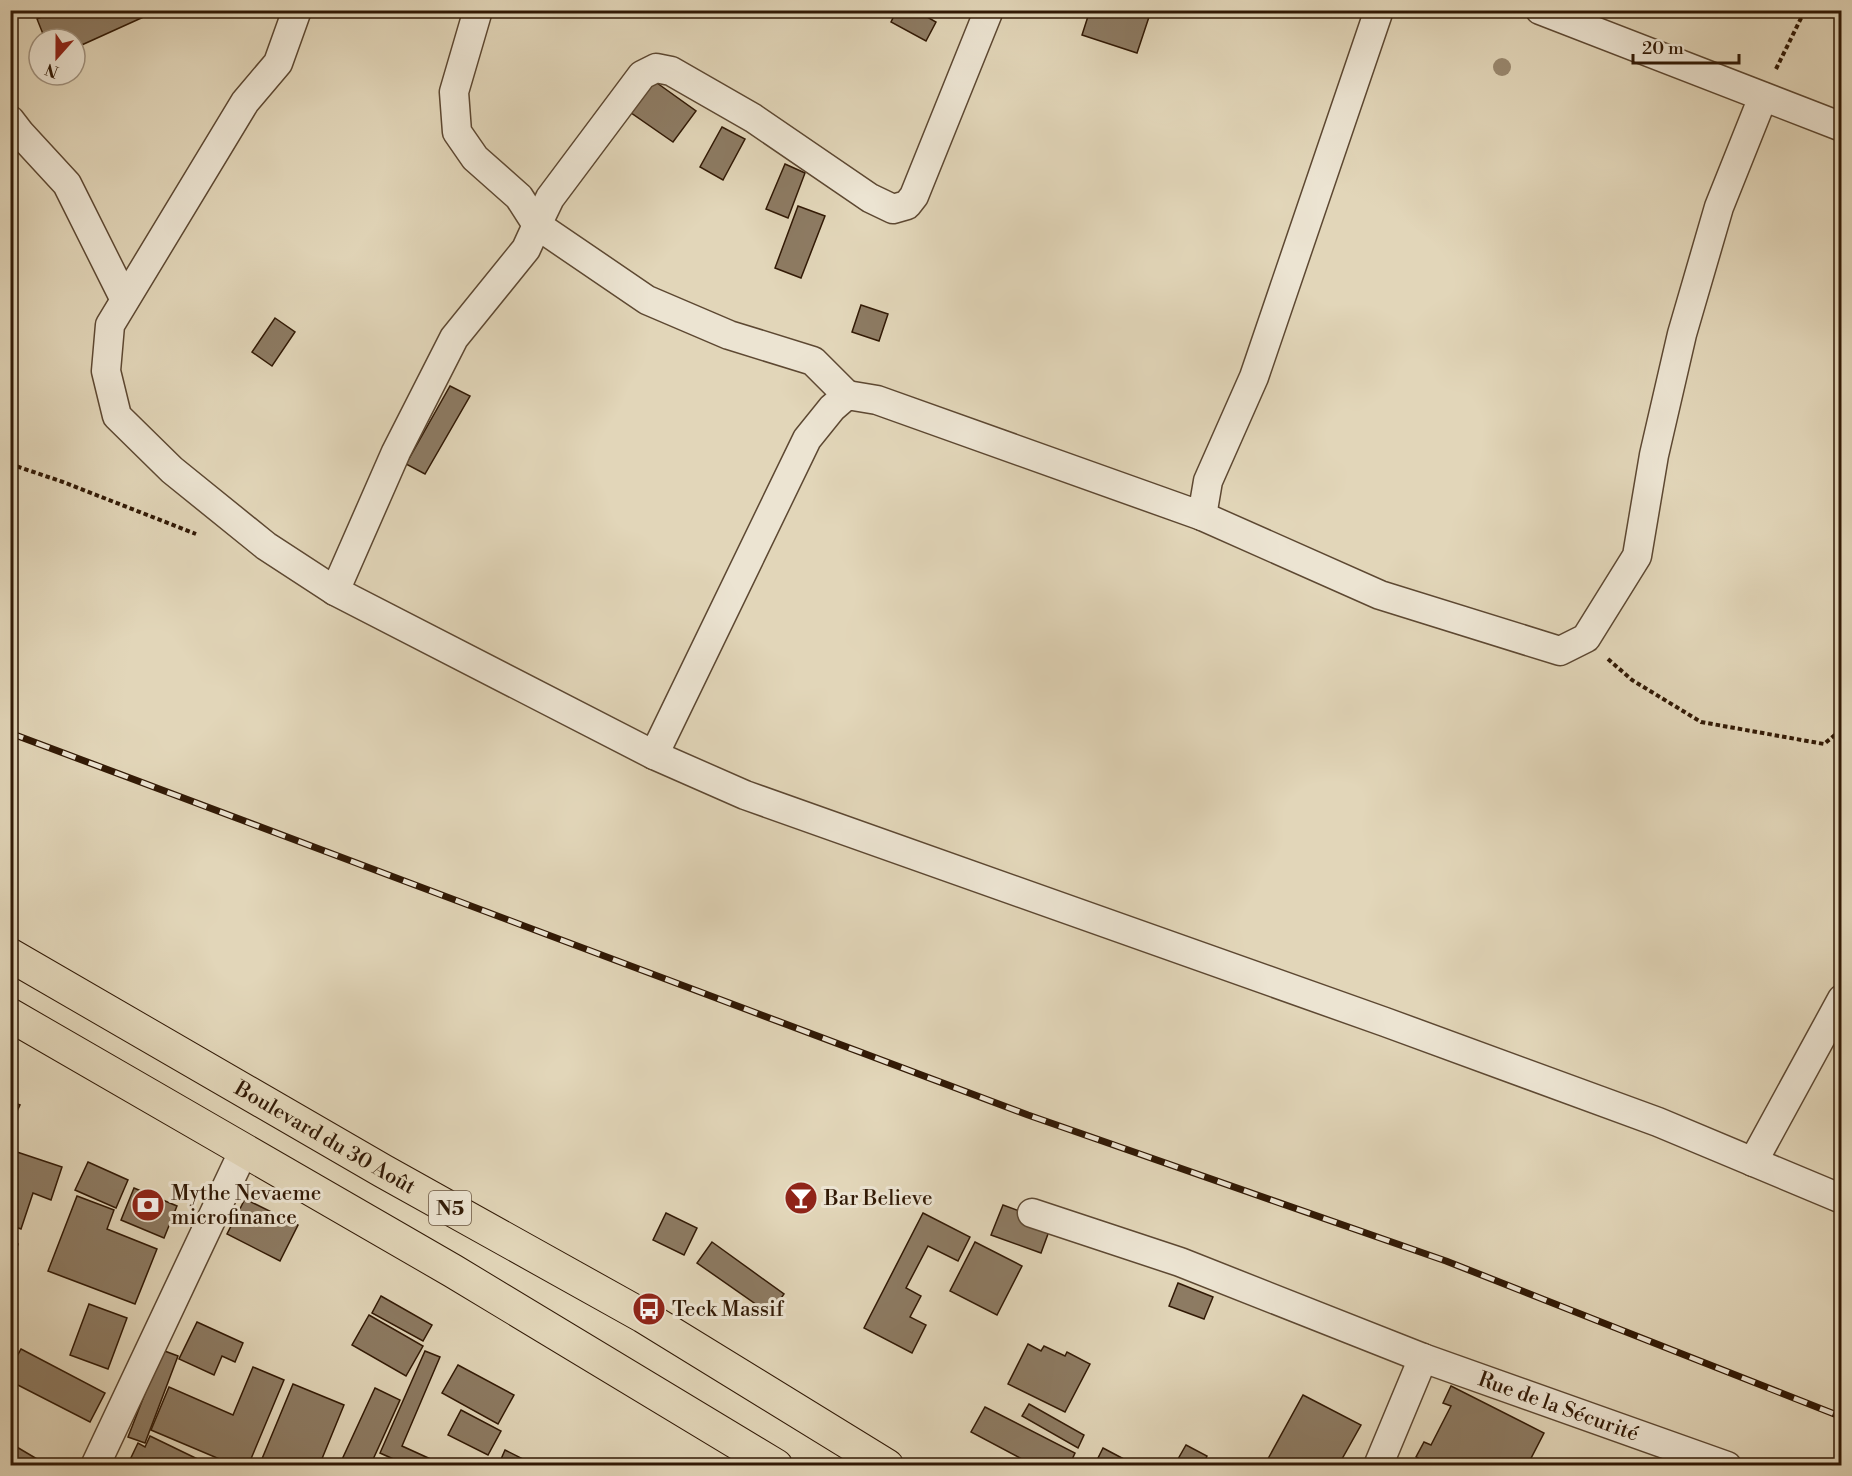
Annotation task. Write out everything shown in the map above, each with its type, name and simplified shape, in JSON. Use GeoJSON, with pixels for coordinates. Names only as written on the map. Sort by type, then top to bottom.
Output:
{"type":"FeatureCollection","features":[{"type":"Feature","properties":{"kind":"highway","name":"Boulevard du 30 Août"},"geometry":{"type":"LineString","coordinates":[[10,955],[383,1171],[643,1316],[887,1466]]}},
{"type":"Feature","properties":{"kind":"highway","name":"N5"},"geometry":{"type":"LineString","coordinates":[[10,1015],[453,1271],[776,1466]]}},
{"type":"Feature","properties":{"kind":"street"},"geometry":{"type":"LineString","coordinates":[[297,10],[278,63],[245,102],[124,298],[110,326],[106,371],[117,416],[172,470],[266,546],[335,591],[654,755],[746,795],[1385,1022],[1658,1122],[1842,1198]]}},
{"type":"Feature","properties":{"kind":"street"},"geometry":{"type":"LineString","coordinates":[[478,10],[454,92],[457,132],[475,158],[519,197],[537,225],[647,300],[729,335],[813,361],[847,395],[877,400],[1202,516],[1380,595],[1560,651],[1586,638],[1637,556],[1654,454],[1682,334],[1719,207],[1762,97]]}},
{"type":"Feature","properties":{"kind":"street"},"geometry":{"type":"LineString","coordinates":[[335,591],[396,452],[454,338],[526,249],[550,198],[642,75],[656,68],[671,71],[753,118],[870,198],[893,209],[907,206],[914,196],[989,10]]}},
{"type":"Feature","properties":{"kind":"street"},"geometry":{"type":"LineString","coordinates":[[1202,516],[1208,482],[1254,377],[1379,10]]}},
{"type":"Feature","properties":{"kind":"street"},"geometry":{"type":"LineString","coordinates":[[1540,10],[1842,128]]}},
{"type":"Feature","properties":{"kind":"street"},"geometry":{"type":"LineString","coordinates":[[10,120],[20,134],[68,184],[124,298]]}},
{"type":"Feature","properties":{"kind":"street"},"geometry":{"type":"LineString","coordinates":[[654,755],[807,439],[832,408],[847,395]]}},
{"type":"Feature","properties":{"kind":"street"},"geometry":{"type":"LineString","coordinates":[[1753,1162],[1842,999]]}},
{"type":"Feature","properties":{"kind":"street"},"geometry":{"type":"LineString","coordinates":[[95,1466],[243,1150]]}},
{"type":"Feature","properties":{"kind":"street","name":"Rue de la Sécurité"},"geometry":{"type":"LineString","coordinates":[[1032,1213],[1180,1262],[1423,1358],[1727,1466]]}},
{"type":"Feature","properties":{"kind":"street"},"geometry":{"type":"LineString","coordinates":[[1378,1466],[1423,1358]]}},
{"type":"Feature","properties":{"kind":"path"},"geometry":{"type":"LineString","coordinates":[[1762,97],[1805,10]]}},
{"type":"Feature","properties":{"kind":"path"},"geometry":{"type":"LineString","coordinates":[[10,464],[63,482],[203,537]]}},
{"type":"Feature","properties":{"kind":"path"},"geometry":{"type":"LineString","coordinates":[[1586,638],[1632,680],[1701,722],[1824,744],[1842,729]]}},
{"type":"Feature","properties":{"kind":"building"},"geometry":{"type":"Polygon","coordinates":[[[56,10],[159,10],[87,43],[87,27],[40,27],[37,19],[56,10]]]}},
{"type":"Feature","properties":{"kind":"building"},"geometry":{"type":"Polygon","coordinates":[[[897,10],[915,10],[936,22],[926,41],[891,22],[897,10]]]}},
{"type":"Feature","properties":{"kind":"building"},"geometry":{"type":"Polygon","coordinates":[[[1090,10],[1151,11],[1137,53],[1082,35],[1090,10]]]}},
{"type":"Feature","properties":{"kind":"building"},"geometry":{"type":"Polygon","coordinates":[[[650,78],[696,111],[673,142],[627,110],[650,78]]]}},
{"type":"Feature","properties":{"kind":"building"},"geometry":{"type":"Polygon","coordinates":[[[722,127],[745,139],[723,180],[700,167],[722,127]]]}},
{"type":"Feature","properties":{"kind":"building"},"geometry":{"type":"Polygon","coordinates":[[[785,164],[805,173],[788,218],[766,209],[785,164]]]}},
{"type":"Feature","properties":{"kind":"building"},"geometry":{"type":"Polygon","coordinates":[[[798,206],[825,216],[801,278],[775,268],[798,206]]]}},
{"type":"Feature","properties":{"kind":"building"},"geometry":{"type":"Polygon","coordinates":[[[861,305],[888,314],[879,341],[852,332],[861,305]]]}},
{"type":"Feature","properties":{"kind":"building"},"geometry":{"type":"Polygon","coordinates":[[[275,318],[295,332],[272,366],[252,352],[275,318]]]}},
{"type":"Feature","properties":{"kind":"building"},"geometry":{"type":"Polygon","coordinates":[[[450,386],[470,396],[425,474],[406,464],[450,386]]]}},
{"type":"Feature","properties":{"kind":"building"},"geometry":{"type":"Polygon","coordinates":[[[10,1101],[20,1105],[10,1126],[10,1101]]]}},
{"type":"Feature","properties":{"kind":"building"},"geometry":{"type":"Polygon","coordinates":[[[14,1151],[62,1167],[51,1200],[33,1193],[21,1229],[13,1226],[10,1236],[10,1160],[14,1151]]]}},
{"type":"Feature","properties":{"kind":"building"},"geometry":{"type":"Polygon","coordinates":[[[88,1162],[128,1180],[116,1208],[75,1190],[88,1162]]]}},
{"type":"Feature","properties":{"kind":"building"},"geometry":{"type":"Polygon","coordinates":[[[134,1188],[177,1206],[164,1238],[121,1220],[134,1188]]]}},
{"type":"Feature","properties":{"kind":"building"},"geometry":{"type":"Polygon","coordinates":[[[77,1196],[114,1210],[107,1229],[157,1249],[135,1304],[48,1271],[77,1196]]]}},
{"type":"Feature","properties":{"kind":"building"},"geometry":{"type":"Polygon","coordinates":[[[245,1199],[298,1225],[280,1261],[227,1234],[245,1199]]]}},
{"type":"Feature","properties":{"kind":"building"},"geometry":{"type":"Polygon","coordinates":[[[1003,1205],[1052,1223],[1041,1253],[991,1235],[1003,1205]]]}},
{"type":"Feature","properties":{"kind":"building"},"geometry":{"type":"Polygon","coordinates":[[[666,1213],[697,1228],[684,1255],[653,1240],[666,1213]]]}},
{"type":"Feature","properties":{"kind":"building"},"geometry":{"type":"Polygon","coordinates":[[[923,1213],[970,1237],[958,1261],[928,1246],[906,1288],[921,1296],[910,1317],[926,1325],[912,1353],[864,1328],[923,1213]]]}},
{"type":"Feature","properties":{"kind":"building"},"geometry":{"type":"Polygon","coordinates":[[[10,1242],[18,1244],[13,1261],[10,1260],[10,1242]]]}},
{"type":"Feature","properties":{"kind":"building"},"geometry":{"type":"Polygon","coordinates":[[[712,1242],[784,1294],[770,1314],[697,1263],[712,1242]]]}},
{"type":"Feature","properties":{"kind":"building"},"geometry":{"type":"Polygon","coordinates":[[[975,1242],[1022,1266],[997,1315],[950,1291],[975,1242]]]}},
{"type":"Feature","properties":{"kind":"building"},"geometry":{"type":"Polygon","coordinates":[[[1178,1283],[1213,1297],[1204,1319],[1169,1306],[1178,1283]]]}},
{"type":"Feature","properties":{"kind":"building"},"geometry":{"type":"Polygon","coordinates":[[[381,1296],[432,1325],[423,1341],[372,1313],[381,1296]]]}},
{"type":"Feature","properties":{"kind":"building"},"geometry":{"type":"Polygon","coordinates":[[[89,1304],[127,1318],[108,1369],[70,1355],[89,1304]]]}},
{"type":"Feature","properties":{"kind":"building"},"geometry":{"type":"Polygon","coordinates":[[[369,1315],[423,1346],[406,1376],[352,1345],[369,1315]]]}},
{"type":"Feature","properties":{"kind":"building"},"geometry":{"type":"Polygon","coordinates":[[[197,1322],[243,1343],[235,1362],[222,1356],[214,1375],[179,1359],[197,1322]]]}},
{"type":"Feature","properties":{"kind":"building"},"geometry":{"type":"Polygon","coordinates":[[[1028,1344],[1041,1351],[1044,1346],[1065,1356],[1067,1352],[1090,1364],[1065,1412],[1008,1384],[1028,1344]]]}},
{"type":"Feature","properties":{"kind":"building"},"geometry":{"type":"Polygon","coordinates":[[[21,1349],[105,1393],[90,1422],[10,1381],[10,1369],[21,1349]]]}},
{"type":"Feature","properties":{"kind":"building"},"geometry":{"type":"Polygon","coordinates":[[[162,1350],[178,1356],[145,1443],[128,1437],[162,1350]]]}},
{"type":"Feature","properties":{"kind":"building"},"geometry":{"type":"Polygon","coordinates":[[[425,1351],[440,1357],[402,1446],[446,1466],[409,1466],[380,1453],[425,1351]]]}},
{"type":"Feature","properties":{"kind":"building"},"geometry":{"type":"Polygon","coordinates":[[[458,1365],[514,1395],[498,1424],[442,1393],[458,1365]]]}},
{"type":"Feature","properties":{"kind":"building"},"geometry":{"type":"Polygon","coordinates":[[[253,1367],[284,1380],[248,1466],[236,1466],[151,1430],[169,1387],[233,1415],[253,1367]]]}},
{"type":"Feature","properties":{"kind":"building"},"geometry":{"type":"Polygon","coordinates":[[[293,1384],[344,1405],[319,1466],[259,1466],[293,1384]]]}},
{"type":"Feature","properties":{"kind":"building"},"geometry":{"type":"Polygon","coordinates":[[[1451,1386],[1544,1433],[1527,1466],[1433,1466],[1416,1457],[1424,1442],[1431,1445],[1451,1406],[1443,1403],[1451,1386]]]}},
{"type":"Feature","properties":{"kind":"building"},"geometry":{"type":"Polygon","coordinates":[[[375,1388],[400,1400],[370,1466],[339,1466],[375,1388]]]}},
{"type":"Feature","properties":{"kind":"building"},"geometry":{"type":"Polygon","coordinates":[[[1303,1395],[1361,1425],[1338,1466],[1264,1466],[1303,1395]]]}},
{"type":"Feature","properties":{"kind":"building"},"geometry":{"type":"Polygon","coordinates":[[[1029,1404],[1084,1435],[1078,1448],[1022,1416],[1029,1404]]]}},
{"type":"Feature","properties":{"kind":"building"},"geometry":{"type":"Polygon","coordinates":[[[985,1407],[1075,1453],[1069,1466],[1035,1466],[971,1432],[985,1407]]]}},
{"type":"Feature","properties":{"kind":"building"},"geometry":{"type":"Polygon","coordinates":[[[461,1410],[501,1431],[488,1455],[448,1435],[461,1410]]]}},
{"type":"Feature","properties":{"kind":"building"},"geometry":{"type":"Polygon","coordinates":[[[150,1436],[212,1466],[127,1466],[138,1443],[145,1447],[150,1436]]]}},
{"type":"Feature","properties":{"kind":"building"},"geometry":{"type":"Polygon","coordinates":[[[10,1443],[49,1466],[10,1466],[10,1443]]]}},
{"type":"Feature","properties":{"kind":"building"},"geometry":{"type":"Polygon","coordinates":[[[1186,1445],[1207,1456],[1202,1466],[1174,1466],[1186,1445]]]}},
{"type":"Feature","properties":{"kind":"building"},"geometry":{"type":"Polygon","coordinates":[[[1103,1448],[1137,1466],[1094,1466],[1103,1448]]]}},
{"type":"Feature","properties":{"kind":"building"},"geometry":{"type":"Polygon","coordinates":[[[505,1450],[529,1462],[527,1466],[498,1466],[505,1450]]]}},
{"type":"Feature","properties":{"kind":"railway"},"geometry":{"type":"LineString","coordinates":[[10,733],[1028,1115],[1446,1261],[1842,1417]]}},
{"type":"Feature","properties":{"kind":"place","name":"Bar Believe"},"geometry":{"type":"Point","coordinates":[801,1198]}},
{"type":"Feature","properties":{"kind":"place","name":"Mythe Nevaeme microfinance"},"geometry":{"type":"Point","coordinates":[148,1205]}},
{"type":"Feature","properties":{"kind":"place","name":"Teck Massif"},"geometry":{"type":"Point","coordinates":[649,1309]}}]}
